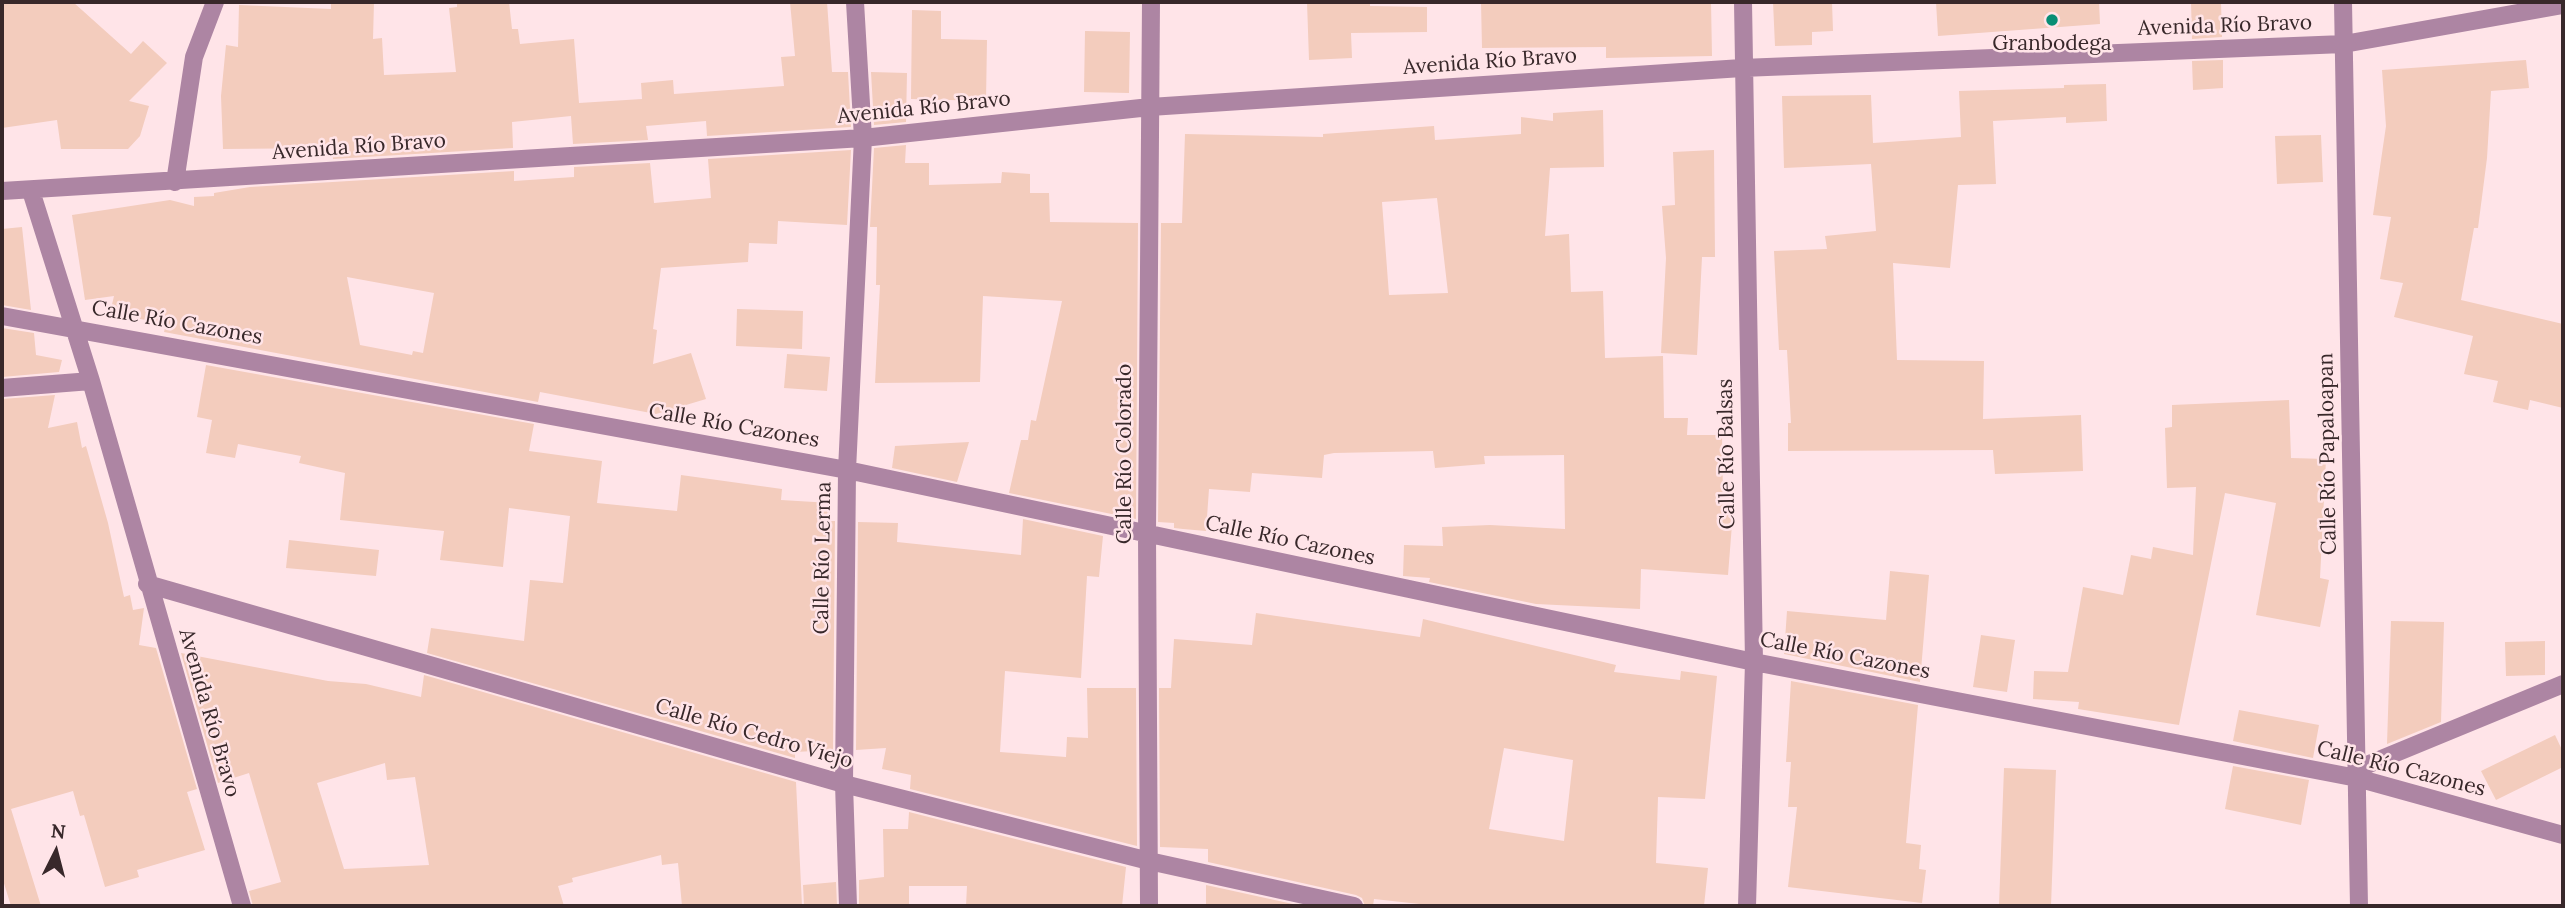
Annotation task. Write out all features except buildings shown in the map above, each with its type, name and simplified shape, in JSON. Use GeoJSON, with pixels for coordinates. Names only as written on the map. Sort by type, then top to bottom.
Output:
{"type":"FeatureCollection","features":[{"type":"Feature","properties":{"kind":"street"},"geometry":{"type":"LineString","coordinates":[[175,181],[194,57],[215,2]]}},
{"type":"Feature","properties":{"kind":"street","name":"Calle Río Lerma"},"geometry":{"type":"LineString","coordinates":[[848,906],[844,784],[847,470],[863,138],[855,2]]}},
{"type":"Feature","properties":{"kind":"street","name":"Calle Río Colorado"},"geometry":{"type":"LineString","coordinates":[[1149,906],[1147,533],[1151,2]]}},
{"type":"Feature","properties":{"kind":"street","name":"Calle Río Balsas"},"geometry":{"type":"LineString","coordinates":[[1743,2],[1754,662],[1747,906]]}},
{"type":"Feature","properties":{"kind":"street","name":"Calle Río Papaloapan"},"geometry":{"type":"LineString","coordinates":[[2343,2],[2359,906]]}},
{"type":"Feature","properties":{"kind":"street","name":"Avenida Río Bravo"},"geometry":{"type":"LineString","coordinates":[[242,906],[147,584],[91,381],[31,191],[863,138],[1150,107],[1742,68],[2344,44],[2563,5]]}},
{"type":"Feature","properties":{"kind":"street"},"geometry":{"type":"LineString","coordinates":[[2,191],[31,191]]}},
{"type":"Feature","properties":{"kind":"street","name":"Calle Río Cazones"},"geometry":{"type":"LineString","coordinates":[[2,316],[847,470],[1754,662],[2357,774],[2563,835]]}},
{"type":"Feature","properties":{"kind":"street"},"geometry":{"type":"LineString","coordinates":[[2,388],[91,381]]}},
{"type":"Feature","properties":{"kind":"street","name":"Calle Río Cedro Viejo"},"geometry":{"type":"LineString","coordinates":[[147,584],[844,784],[1149,860],[1354,906]]}},
{"type":"Feature","properties":{"kind":"street"},"geometry":{"type":"LineString","coordinates":[[2357,774],[2563,684]]}},
{"type":"Feature","properties":{"kind":"place","name":"Granbodega"},"geometry":{"type":"Point","coordinates":[2052,20]}}]}
